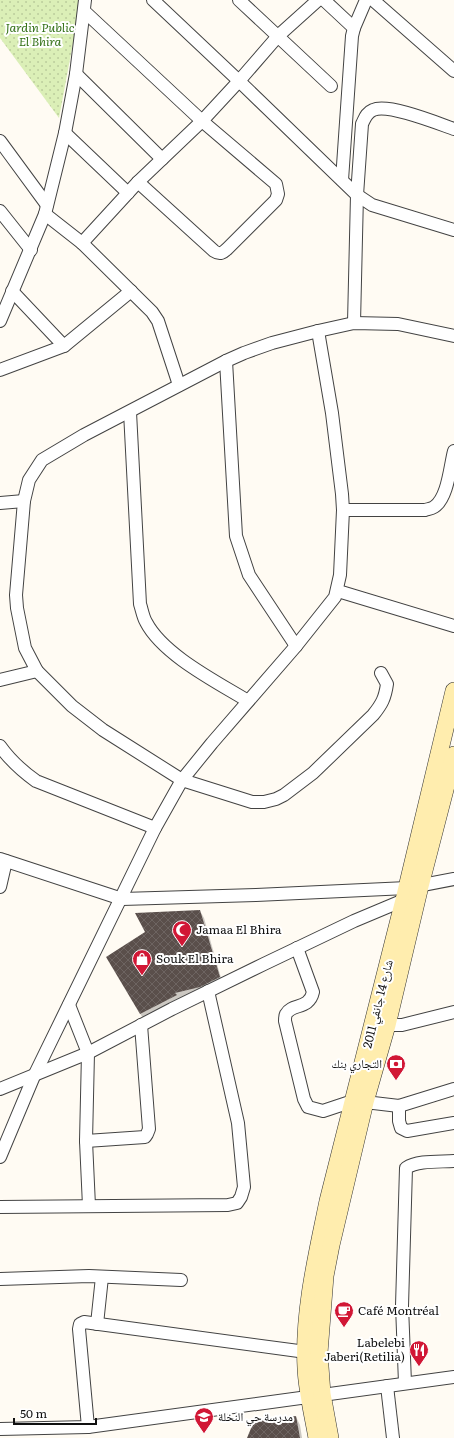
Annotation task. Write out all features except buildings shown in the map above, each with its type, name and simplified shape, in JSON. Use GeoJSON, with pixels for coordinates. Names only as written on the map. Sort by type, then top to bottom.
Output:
{"type":"FeatureCollection","features":[{"type":"Feature","properties":{"kind":"main road","name":"شارع 14 جانفي 2011"},"geometry":{"type":"LineString","coordinates":[[317,1438],[316,1395],[325,1276],[359,1101],[410,891],[454,690]]}},
{"type":"Feature","properties":{"kind":"main road","name":"شارع 14 جانفي 2011"},"geometry":{"type":"LineString","coordinates":[[330,1438],[306,1369],[309,1306],[318,1247],[328,1201],[359,1101],[387,1025],[410,891],[454,756]]}},
{"type":"Feature","properties":{"kind":"street"},"geometry":{"type":"LineString","coordinates":[[153,0],[357,195],[372,205],[454,230]]}},
{"type":"Feature","properties":{"kind":"street"},"geometry":{"type":"LineString","coordinates":[[239,0],[331,86]]}},
{"type":"Feature","properties":{"kind":"street"},"geometry":{"type":"LineString","coordinates":[[82,243],[138,182],[202,120],[239,81],[278,36],[318,0]]}},
{"type":"Feature","properties":{"kind":"street"},"geometry":{"type":"LineString","coordinates":[[324,0],[354,28]]}},
{"type":"Feature","properties":{"kind":"street"},"geometry":{"type":"LineString","coordinates":[[342,180],[352,36],[366,0]]}},
{"type":"Feature","properties":{"kind":"street"},"geometry":{"type":"LineString","coordinates":[[372,0],[454,71]]}},
{"type":"Feature","properties":{"kind":"street"},"geometry":{"type":"LineString","coordinates":[[0,319],[31,250],[46,210],[65,133],[76,74],[85,6]]}},
{"type":"Feature","properties":{"kind":"street"},"geometry":{"type":"LineString","coordinates":[[85,6],[202,120],[276,184],[278,190],[276,200],[223,253],[218,254],[138,182]]}},
{"type":"Feature","properties":{"kind":"street"},"geometry":{"type":"LineString","coordinates":[[76,74],[162,159]]}},
{"type":"Feature","properties":{"kind":"street"},"geometry":{"type":"LineString","coordinates":[[354,323],[357,195],[362,124],[366,116],[375,109],[391,109],[454,129]]}},
{"type":"Feature","properties":{"kind":"street"},"geometry":{"type":"LineString","coordinates":[[65,133],[128,193]]}},
{"type":"Feature","properties":{"kind":"street"},"geometry":{"type":"LineString","coordinates":[[0,141],[46,210],[152,312],[158,321],[179,385]]}},
{"type":"Feature","properties":{"kind":"street"},"geometry":{"type":"LineString","coordinates":[[0,211],[31,250]]}},
{"type":"Feature","properties":{"kind":"street"},"geometry":{"type":"LineString","coordinates":[[12,291],[64,346]]}},
{"type":"Feature","properties":{"kind":"street"},"geometry":{"type":"LineString","coordinates":[[0,370],[64,346],[131,291]]}},
{"type":"Feature","properties":{"kind":"street"},"geometry":{"type":"LineString","coordinates":[[381,673],[388,684],[384,699],[373,715],[313,773],[280,797],[264,802],[252,802],[182,780],[103,730],[72,706],[37,671],[25,648],[17,608],[19,553],[24,501],[29,480],[42,460],[84,435],[179,385],[226,361],[265,346],[318,330],[354,323],[398,324],[454,336]]}},
{"type":"Feature","properties":{"kind":"street"},"geometry":{"type":"LineString","coordinates":[[0,1157],[34,1076],[155,828],[182,780],[296,646],[330,604],[338,591],[343,510],[332,413],[318,330]]}},
{"type":"Feature","properties":{"kind":"street"},"geometry":{"type":"LineString","coordinates":[[226,361],[236,536],[250,575],[296,646]]}},
{"type":"Feature","properties":{"kind":"street"},"geometry":{"type":"LineString","coordinates":[[130,412],[140,604],[146,622],[158,638],[181,659],[248,701]]}},
{"type":"Feature","properties":{"kind":"street"},"geometry":{"type":"LineString","coordinates":[[343,510],[425,510],[433,508],[441,500],[444,493],[454,451]]}},
{"type":"Feature","properties":{"kind":"street"},"geometry":{"type":"LineString","coordinates":[[0,503],[24,501]]}},
{"type":"Feature","properties":{"kind":"street"},"geometry":{"type":"LineString","coordinates":[[338,591],[454,626]]}},
{"type":"Feature","properties":{"kind":"street"},"geometry":{"type":"LineString","coordinates":[[0,680],[37,671]]}},
{"type":"Feature","properties":{"kind":"street"},"geometry":{"type":"LineString","coordinates":[[0,746],[22,771],[36,781],[155,828]]}},
{"type":"Feature","properties":{"kind":"street"},"geometry":{"type":"LineString","coordinates":[[0,887],[3,860],[122,898],[410,891]]}},
{"type":"Feature","properties":{"kind":"street"},"geometry":{"type":"LineString","coordinates":[[0,1089],[88,1053],[208,991],[354,921],[410,891],[454,879]]}},
{"type":"Feature","properties":{"kind":"street"},"geometry":{"type":"LineString","coordinates":[[297,948],[313,992],[312,998],[308,1002],[286,1014],[285,1020],[304,1099],[308,1108],[323,1111],[359,1101],[399,1106],[454,1089]]}},
{"type":"Feature","properties":{"kind":"street"},"geometry":{"type":"LineString","coordinates":[[0,1207],[228,1205],[237,1203],[241,1197],[244,1187],[238,1123],[208,991]]}},
{"type":"Feature","properties":{"kind":"street"},"geometry":{"type":"LineString","coordinates":[[69,1005],[88,1053],[86,1141],[88,1206]]}},
{"type":"Feature","properties":{"kind":"street"},"geometry":{"type":"LineString","coordinates":[[387,1025],[402,1025],[454,1012]]}},
{"type":"Feature","properties":{"kind":"street"},"geometry":{"type":"LineString","coordinates":[[86,1141],[145,1136],[147,1134],[149,1129],[141,1025]]}},
{"type":"Feature","properties":{"kind":"street"},"geometry":{"type":"LineString","coordinates":[[399,1106],[399,1121],[401,1128],[407,1131],[454,1123]]}},
{"type":"Feature","properties":{"kind":"street"},"geometry":{"type":"LineString","coordinates":[[405,1383],[402,1306],[406,1168],[410,1165],[454,1161]]}},
{"type":"Feature","properties":{"kind":"street"},"geometry":{"type":"LineString","coordinates":[[97,1324],[102,1276]]}},
{"type":"Feature","properties":{"kind":"street"},"geometry":{"type":"LineString","coordinates":[[0,1278],[102,1276],[181,1280]]}},
{"type":"Feature","properties":{"kind":"street"},"geometry":{"type":"LineString","coordinates":[[88,1427],[79,1329],[80,1324],[84,1322],[306,1352]]}},
{"type":"Feature","properties":{"kind":"street"},"geometry":{"type":"LineString","coordinates":[[0,1429],[88,1427],[454,1376]]}},
{"type":"Feature","properties":{"kind":"street"},"geometry":{"type":"LineString","coordinates":[[387,1386],[393,1438]]}},
{"type":"Feature","properties":{"kind":"green space","name":"Jardin Public El Bhira"},"geometry":{"type":"Polygon","coordinates":[[[0,0],[81,0],[59,118],[0,38],[0,0]]]}},
{"type":"Feature","properties":{"kind":"place","name":"Jamaa El Bhira"},"geometry":{"type":"Point","coordinates":[182,947]}},
{"type":"Feature","properties":{"kind":"place","name":"Souk El Bhira"},"geometry":{"type":"Point","coordinates":[142,976]}},
{"type":"Feature","properties":{"kind":"place","name":"التجاري بنك"},"geometry":{"type":"Point","coordinates":[396,1081]}},
{"type":"Feature","properties":{"kind":"place","name":"Café Montréal"},"geometry":{"type":"Point","coordinates":[344,1328]}},
{"type":"Feature","properties":{"kind":"place","name":"Labelebi Jaberi(Retilia)"},"geometry":{"type":"Point","coordinates":[419,1367]}},
{"type":"Feature","properties":{"kind":"place","name":"مدرسة حي النخلة"},"geometry":{"type":"Point","coordinates":[204,1434]}}]}
